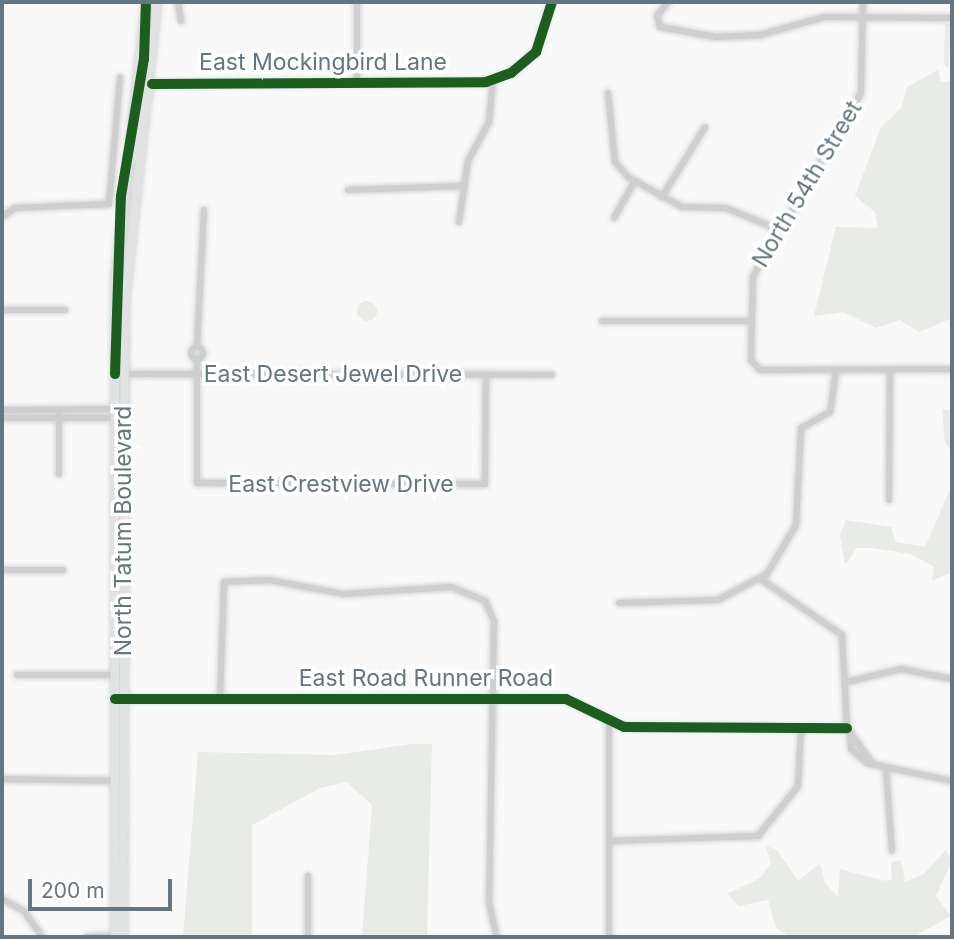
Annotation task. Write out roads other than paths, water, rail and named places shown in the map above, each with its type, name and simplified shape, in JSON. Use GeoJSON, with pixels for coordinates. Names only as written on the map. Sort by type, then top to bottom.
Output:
{"type":"FeatureCollection","features":[{"type":"Feature","properties":{"kind":"main road","name":"North Tatum Boulevard"},"geometry":{"type":"LineString","coordinates":[[119,936],[119,374],[122,186],[144,60],[146,2]]}},
{"type":"Feature","properties":{"kind":"main road","name":"North Tatum Boulevard"},"geometry":{"type":"LineString","coordinates":[[119,374],[131,208],[152,84],[157,2]]}},
{"type":"Feature","properties":{"kind":"main road"},"geometry":{"type":"LineString","coordinates":[[122,186],[152,84]]}},
{"type":"Feature","properties":{"kind":"street"},"geometry":{"type":"LineString","coordinates":[[178,2],[181,22]]}},
{"type":"Feature","properties":{"kind":"street"},"geometry":{"type":"LineString","coordinates":[[356,2],[357,83]]}},
{"type":"Feature","properties":{"kind":"street"},"geometry":{"type":"LineString","coordinates":[[459,222],[463,186],[489,122],[493,80],[536,52],[552,2]]}},
{"type":"Feature","properties":{"kind":"street"},"geometry":{"type":"LineString","coordinates":[[668,2],[656,20],[667,31],[734,37],[814,18],[952,18]]}},
{"type":"Feature","properties":{"kind":"street","name":"North 54th Street"},"geometry":{"type":"LineString","coordinates":[[836,371],[753,365],[750,321],[753,275],[861,93],[863,2]]}},
{"type":"Feature","properties":{"kind":"street"},"geometry":{"type":"LineString","coordinates":[[2,217],[15,208],[109,204],[120,77]]}},
{"type":"Feature","properties":{"kind":"street","name":"East Mockingbird Lane"},"geometry":{"type":"LineString","coordinates":[[152,84],[493,80]]}},
{"type":"Feature","properties":{"kind":"street"},"geometry":{"type":"LineString","coordinates":[[608,93],[615,162],[634,182],[682,207],[726,208],[779,230]]}},
{"type":"Feature","properties":{"kind":"street"},"geometry":{"type":"LineString","coordinates":[[662,197],[705,127]]}},
{"type":"Feature","properties":{"kind":"street"},"geometry":{"type":"LineString","coordinates":[[614,218],[634,182]]}},
{"type":"Feature","properties":{"kind":"street"},"geometry":{"type":"LineString","coordinates":[[348,190],[463,186]]}},
{"type":"Feature","properties":{"kind":"street"},"geometry":{"type":"LineString","coordinates":[[196,373],[197,359],[191,352],[197,347],[204,210]]}},
{"type":"Feature","properties":{"kind":"street"},"geometry":{"type":"LineString","coordinates":[[2,310],[65,310]]}},
{"type":"Feature","properties":{"kind":"street"},"geometry":{"type":"LineString","coordinates":[[602,321],[750,321]]}},
{"type":"Feature","properties":{"kind":"street"},"geometry":{"type":"LineString","coordinates":[[619,603],[718,600],[761,580],[796,525],[801,428],[830,412],[836,371],[952,369]]}},
{"type":"Feature","properties":{"kind":"street"},"geometry":{"type":"LineString","coordinates":[[889,500],[890,370]]}},
{"type":"Feature","properties":{"kind":"street","name":"East Crestview Drive"},"geometry":{"type":"LineString","coordinates":[[196,373],[197,484],[485,484],[486,375]]}},
{"type":"Feature","properties":{"kind":"street","name":"East Desert Jewel Drive"},"geometry":{"type":"LineString","coordinates":[[119,374],[552,374]]}},
{"type":"Feature","properties":{"kind":"street"},"geometry":{"type":"LineString","coordinates":[[2,410],[59,409],[119,414]]}},
{"type":"Feature","properties":{"kind":"street"},"geometry":{"type":"LineString","coordinates":[[58,474],[59,409]]}},
{"type":"Feature","properties":{"kind":"street"},"geometry":{"type":"LineString","coordinates":[[2,418],[119,414]]}},
{"type":"Feature","properties":{"kind":"street"},"geometry":{"type":"LineString","coordinates":[[2,570],[63,570]]}},
{"type":"Feature","properties":{"kind":"street"},"geometry":{"type":"LineString","coordinates":[[220,698],[224,582],[269,580],[343,594],[441,586],[482,598],[494,616],[489,903],[497,937]]}},
{"type":"Feature","properties":{"kind":"street"},"geometry":{"type":"LineString","coordinates":[[761,580],[842,635],[848,681],[848,731],[851,749],[872,763],[886,768],[952,781]]}},
{"type":"Feature","properties":{"kind":"street"},"geometry":{"type":"LineString","coordinates":[[848,681],[901,669],[952,679]]}},
{"type":"Feature","properties":{"kind":"street"},"geometry":{"type":"LineString","coordinates":[[18,675],[119,675]]}},
{"type":"Feature","properties":{"kind":"street","name":"East Road Runner Road"},"geometry":{"type":"LineString","coordinates":[[119,699],[574,700],[609,724]]}},
{"type":"Feature","properties":{"kind":"street"},"geometry":{"type":"LineString","coordinates":[[609,937],[609,724],[848,731]]}},
{"type":"Feature","properties":{"kind":"street"},"geometry":{"type":"LineString","coordinates":[[609,841],[758,836],[798,786],[801,728]]}},
{"type":"Feature","properties":{"kind":"street"},"geometry":{"type":"LineString","coordinates":[[886,768],[892,850]]}},
{"type":"Feature","properties":{"kind":"street"},"geometry":{"type":"LineString","coordinates":[[2,779],[119,781]]}},
{"type":"Feature","properties":{"kind":"street"},"geometry":{"type":"LineString","coordinates":[[308,876],[308,937]]}},
{"type":"Feature","properties":{"kind":"street"},"geometry":{"type":"LineString","coordinates":[[2,899],[24,911],[42,937]]}},
{"type":"Feature","properties":{"kind":"street"},"geometry":{"type":"LineString","coordinates":[[87,937],[119,936]]}}]}
